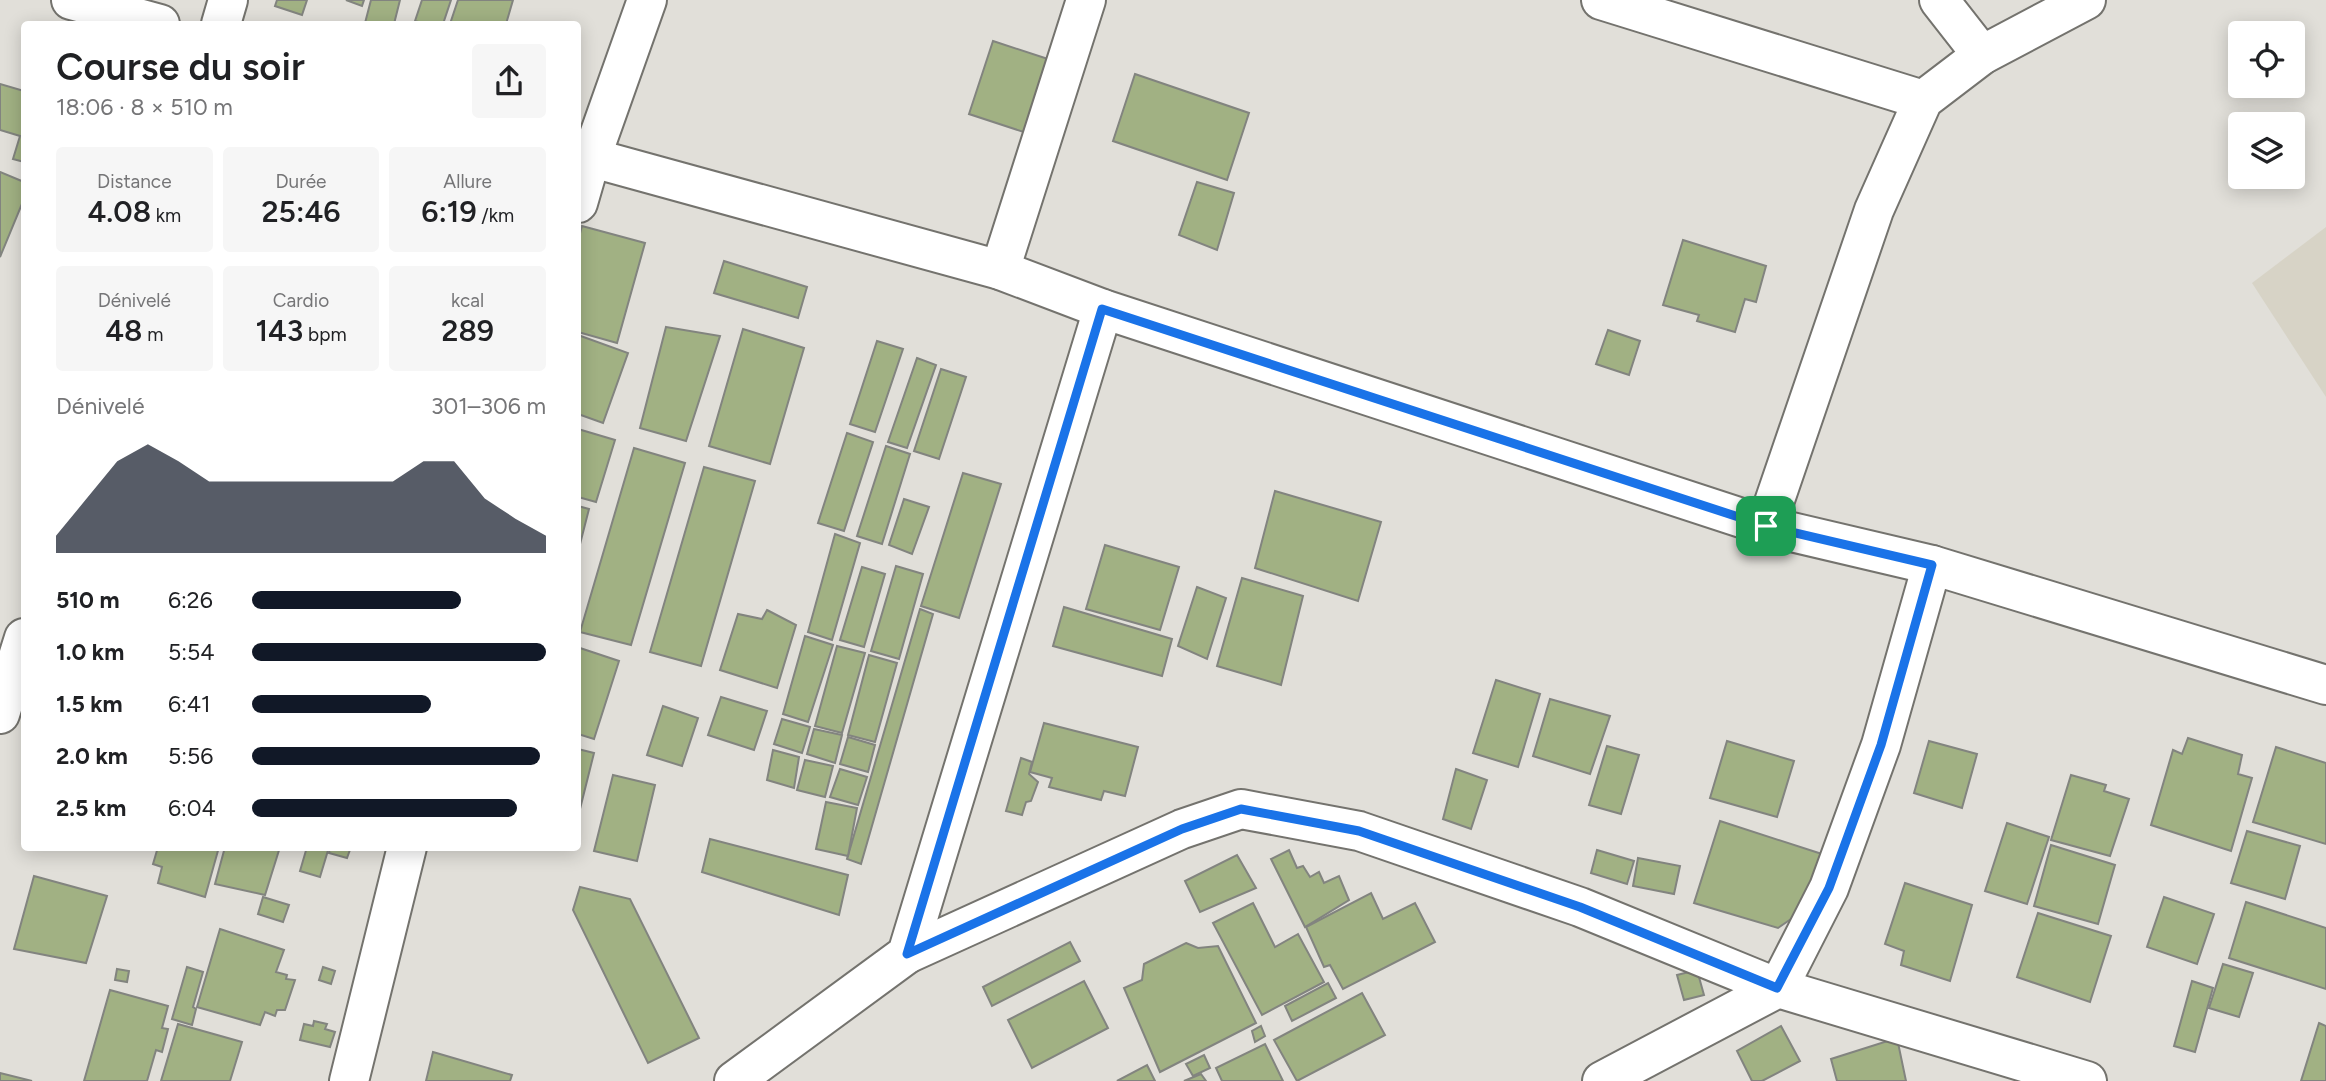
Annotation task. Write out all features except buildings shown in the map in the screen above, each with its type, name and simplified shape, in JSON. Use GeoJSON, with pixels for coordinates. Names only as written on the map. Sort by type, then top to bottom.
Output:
{"type":"FeatureCollection","features":[{"type":"Feature","properties":{"kind":"street"},"geometry":{"type":"LineString","coordinates":[[71,0],[149,21]]}},
{"type":"Feature","properties":{"kind":"street"},"geometry":{"type":"LineString","coordinates":[[222,21],[228,0]]}},
{"type":"Feature","properties":{"kind":"street"},"geometry":{"type":"LineString","coordinates":[[581,180],[584,156],[647,0]]}},
{"type":"Feature","properties":{"kind":"street"},"geometry":{"type":"LineString","coordinates":[[1000,270],[1086,0]]}},
{"type":"Feature","properties":{"kind":"street"},"geometry":{"type":"LineString","coordinates":[[1601,0],[1923,100]]}},
{"type":"Feature","properties":{"kind":"street"},"geometry":{"type":"LineString","coordinates":[[1939,0],[1982,55]]}},
{"type":"Feature","properties":{"kind":"street"},"geometry":{"type":"LineString","coordinates":[[1766,526],[1874,210],[1923,100],[1982,55],[2086,0]]}},
{"type":"Feature","properties":{"kind":"street"},"geometry":{"type":"LineString","coordinates":[[584,156],[1000,270],[1102,309],[1766,526],[1932,565],[2326,685]]}},
{"type":"Feature","properties":{"kind":"street"},"geometry":{"type":"LineString","coordinates":[[907,954],[1102,309]]}},
{"type":"Feature","properties":{"kind":"street"},"geometry":{"type":"LineString","coordinates":[[1602,1081],[1777,988],[1829,888],[1881,745],[1932,565]]}},
{"type":"Feature","properties":{"kind":"street"},"geometry":{"type":"LineString","coordinates":[[0,714],[21,648]]}},
{"type":"Feature","properties":{"kind":"street"},"geometry":{"type":"LineString","coordinates":[[734,1081],[907,954],[1182,829],[1241,809],[1359,831],[1580,907],[1777,988],[2087,1081]]}},
{"type":"Feature","properties":{"kind":"street"},"geometry":{"type":"LineString","coordinates":[[349,1081],[406,851]]}},
{"type":"Feature","properties":{"kind":"shaded area"},"geometry":{"type":"Polygon","coordinates":[[[2326,227],[2326,397],[2252,283],[2326,227]]]}},
{"type":"Feature","properties":{"kind":"route"},"geometry":{"type":"LineString","coordinates":[[1102,309],[1766,526],[1932,565],[1881,745],[1829,888],[1777,988],[1580,907],[1359,831],[1241,809],[1182,829],[907,954],[1102,309]]}}]}
